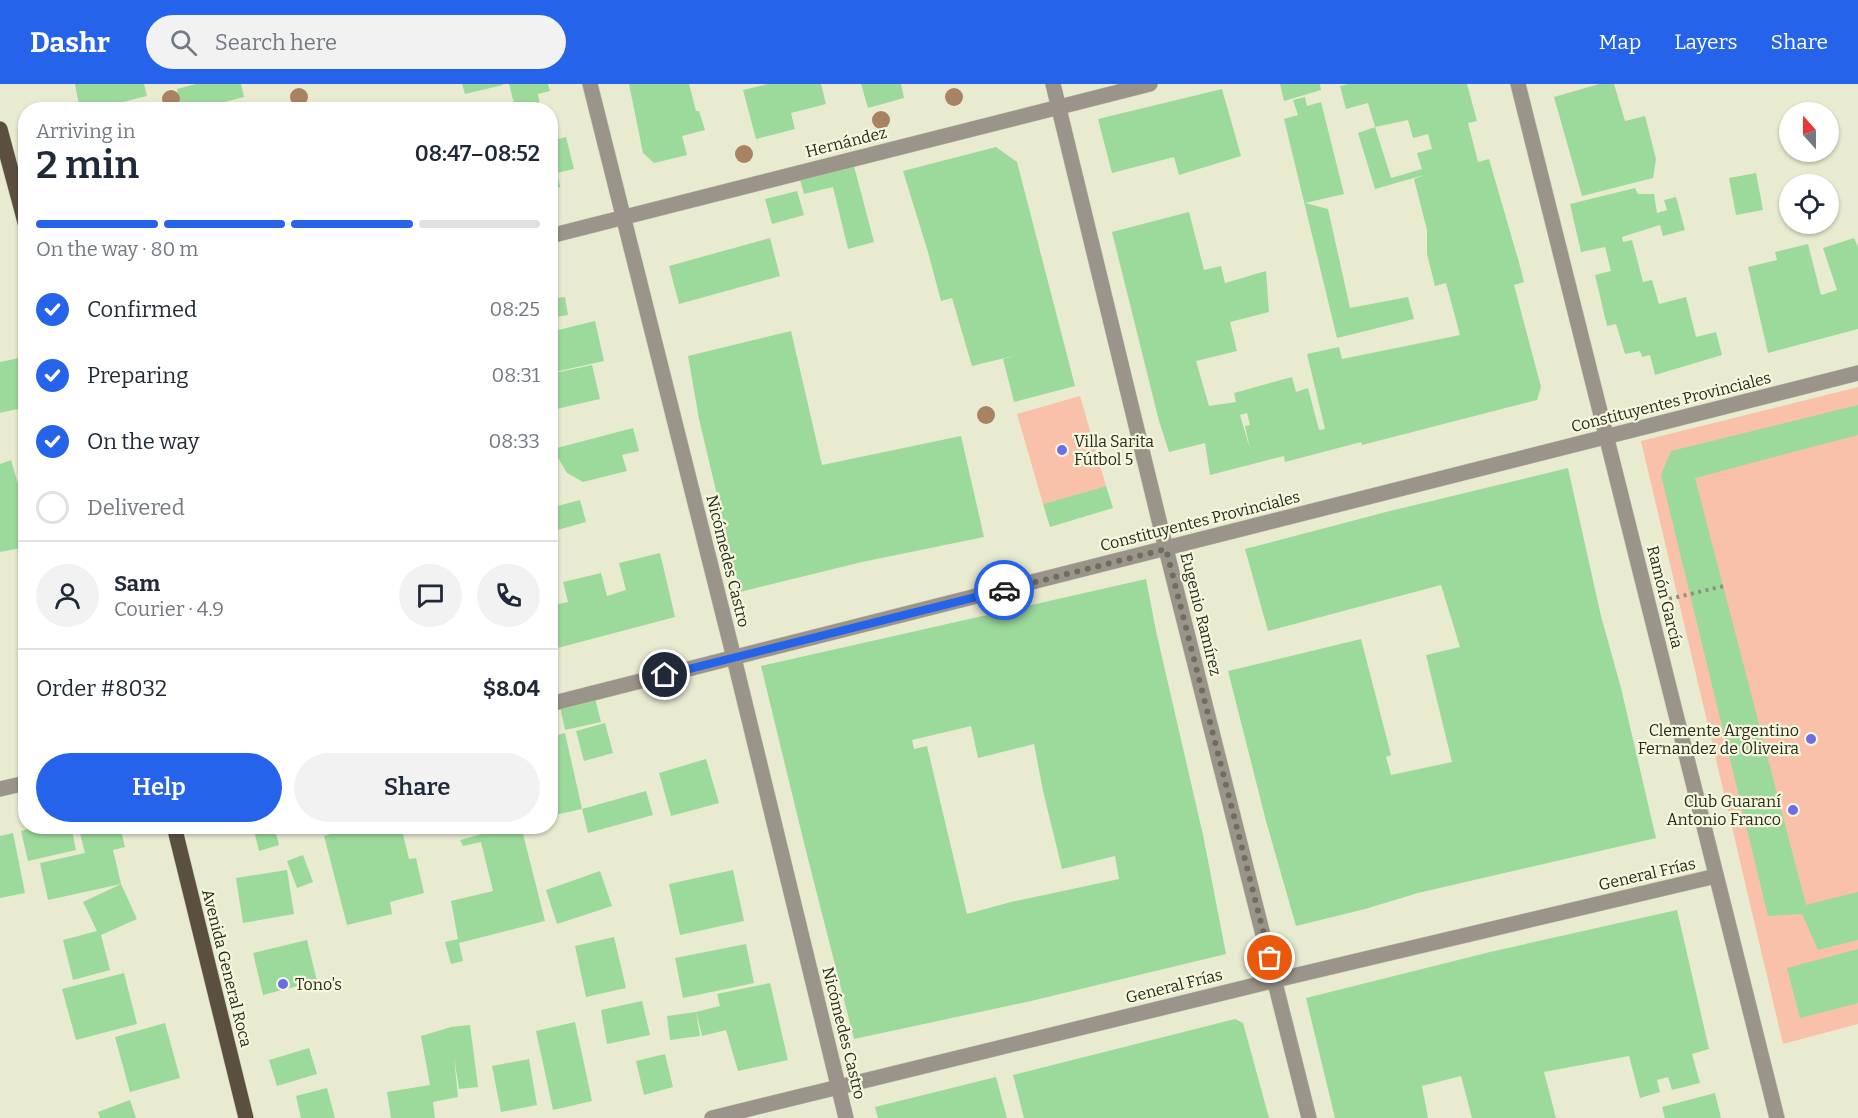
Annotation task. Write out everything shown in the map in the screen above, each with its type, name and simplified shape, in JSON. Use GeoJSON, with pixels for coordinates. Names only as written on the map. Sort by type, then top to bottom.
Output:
{"type":"FeatureCollection","features":[{"type":"Feature","properties":{"kind":"main road"},"geometry":{"type":"LineString","coordinates":[[0,129],[18,196]]}},
{"type":"Feature","properties":{"kind":"main road","name":"Avenida General Roca"},"geometry":{"type":"LineString","coordinates":[[176,834],[246,1118]]}},
{"type":"Feature","properties":{"kind":"street","name":"Nicómedes Castro"},"geometry":{"type":"LineString","coordinates":[[590,84],[734,658],[846,1118]]}},
{"type":"Feature","properties":{"kind":"street","name":"Eugenio Ramírez"},"geometry":{"type":"LineString","coordinates":[[1053,84],[1166,549],[1309,1118]]}},
{"type":"Feature","properties":{"kind":"street","name":"Hernández"},"geometry":{"type":"LineString","coordinates":[[558,234],[1150,84]]}},
{"type":"Feature","properties":{"kind":"street","name":"Ramón García"},"geometry":{"type":"LineString","coordinates":[[1518,84],[1777,1118]]}},
{"type":"Feature","properties":{"kind":"street","name":"Constituyentes Provinciales"},"geometry":{"type":"LineString","coordinates":[[558,702],[1858,373]]}},
{"type":"Feature","properties":{"kind":"street"},"geometry":{"type":"LineString","coordinates":[[0,789],[18,785]]}},
{"type":"Feature","properties":{"kind":"street","name":"General Frías"},"geometry":{"type":"LineString","coordinates":[[712,1118],[1276,980],[1716,876]]}},
{"type":"Feature","properties":{"kind":"path"},"geometry":{"type":"LineString","coordinates":[[1648,604],[1724,586]]}},
{"type":"Feature","properties":{"kind":"shaded area","name":"Club Guaraní Antonio Franco"},"geometry":{"type":"Polygon","coordinates":[[[1858,387],[1858,1024],[1783,1044],[1641,441],[1858,387]]]}},
{"type":"Feature","properties":{"kind":"shaded area","name":"Villa Sarita Fútbol 5"},"geometry":{"type":"Polygon","coordinates":[[[1080,396],[1106,486],[1043,504],[1017,414],[1080,396]]]}},
{"type":"Feature","properties":{"kind":"building"},"geometry":{"type":"Polygon","coordinates":[[[75,84],[144,84],[147,96],[123,102],[78,102],[75,84]]]}},
{"type":"Feature","properties":{"kind":"building"},"geometry":{"type":"Polygon","coordinates":[[[196,84],[241,84],[244,97],[225,102],[180,102],[177,89],[196,84]]]}},
{"type":"Feature","properties":{"kind":"building"},"geometry":{"type":"Polygon","coordinates":[[[462,84],[503,84],[503,85],[465,94],[462,84]]]}},
{"type":"Feature","properties":{"kind":"building"},"geometry":{"type":"Polygon","coordinates":[[[509,84],[548,84],[550,91],[538,94],[540,102],[514,102],[509,84]]]}},
{"type":"Feature","properties":{"kind":"building"},"geometry":{"type":"Polygon","coordinates":[[[629,84],[689,84],[696,111],[699,111],[705,130],[682,136],[687,155],[654,163],[643,153],[629,84]]]}},
{"type":"Feature","properties":{"kind":"building"},"geometry":{"type":"Polygon","coordinates":[[[768,84],[821,84],[826,104],[791,113],[795,129],[756,139],[743,90],[768,84]]]}},
{"type":"Feature","properties":{"kind":"building"},"geometry":{"type":"Polygon","coordinates":[[[861,84],[901,84],[904,98],[868,108],[861,84]]]}},
{"type":"Feature","properties":{"kind":"building"},"geometry":{"type":"Polygon","coordinates":[[[1280,84],[1320,84],[1321,90],[1284,101],[1280,84]]]}},
{"type":"Feature","properties":{"kind":"building"},"geometry":{"type":"Polygon","coordinates":[[[1349,84],[1467,84],[1477,121],[1468,123],[1478,162],[1489,159],[1524,282],[1514,285],[1541,387],[1537,400],[1362,445],[1361,442],[1285,462],[1284,456],[1210,475],[1205,443],[1169,452],[1159,421],[1112,232],[1189,212],[1204,270],[1221,266],[1225,283],[1266,271],[1269,312],[1230,322],[1237,351],[1196,361],[1209,406],[1236,402],[1234,393],[1292,377],[1296,392],[1308,388],[1319,430],[1325,429],[1307,354],[1339,347],[1342,359],[1460,335],[1446,283],[1435,286],[1427,254],[1427,230],[1414,179],[1424,175],[1375,189],[1358,133],[1375,127],[1368,103],[1346,109],[1340,86],[1349,84]],[[1408,120],[1375,127],[1391,178],[1422,169],[1417,153],[1432,149],[1428,134],[1413,138],[1408,120]],[[1247,413],[1240,415],[1250,449],[1245,426],[1250,425],[1247,413]]]}},
{"type":"Feature","properties":{"kind":"building"},"geometry":{"type":"Polygon","coordinates":[[[1599,84],[1614,84],[1625,121],[1645,116],[1656,159],[1653,178],[1582,196],[1554,97],[1599,84]]]}},
{"type":"Feature","properties":{"kind":"building"},"geometry":{"type":"Polygon","coordinates":[[[1222,89],[1241,156],[1179,175],[1174,157],[1112,173],[1098,119],[1222,89]]]}},
{"type":"Feature","properties":{"kind":"building"},"geometry":{"type":"Polygon","coordinates":[[[1305,97],[1307,106],[1321,102],[1344,194],[1305,203],[1328,209],[1350,308],[1408,297],[1414,319],[1337,338],[1284,119],[1298,115],[1293,100],[1305,97]]]}},
{"type":"Feature","properties":{"kind":"building"},"geometry":{"type":"Polygon","coordinates":[[[566,137],[574,169],[558,173],[558,139],[566,137]]]}},
{"type":"Feature","properties":{"kind":"building"},"geometry":{"type":"Polygon","coordinates":[[[996,147],[1017,162],[1075,386],[1014,402],[1003,359],[1021,354],[972,366],[952,298],[941,301],[903,171],[996,147]]]}},
{"type":"Feature","properties":{"kind":"building"},"geometry":{"type":"Polygon","coordinates":[[[854,166],[874,242],[848,249],[833,187],[804,194],[800,180],[854,166]]]}},
{"type":"Feature","properties":{"kind":"building"},"geometry":{"type":"Polygon","coordinates":[[[1756,173],[1763,210],[1736,215],[1729,178],[1756,173]]]}},
{"type":"Feature","properties":{"kind":"building"},"geometry":{"type":"Polygon","coordinates":[[[1635,188],[1638,194],[1654,194],[1657,213],[1667,210],[1664,200],[1676,197],[1685,230],[1663,236],[1660,225],[1622,237],[1623,242],[1632,240],[1643,282],[1652,280],[1659,304],[1686,297],[1696,337],[1716,332],[1722,355],[1655,375],[1650,355],[1642,357],[1640,351],[1625,354],[1616,324],[1607,326],[1595,275],[1611,271],[1605,247],[1581,252],[1570,204],[1635,188]]]}},
{"type":"Feature","properties":{"kind":"building"},"geometry":{"type":"Polygon","coordinates":[[[797,191],[804,215],[772,224],[765,199],[797,191]]]}},
{"type":"Feature","properties":{"kind":"building"},"geometry":{"type":"Polygon","coordinates":[[[770,238],[780,276],[679,304],[669,266],[770,238]]]}},
{"type":"Feature","properties":{"kind":"building"},"geometry":{"type":"Polygon","coordinates":[[[1854,238],[1858,247],[1858,329],[1768,353],[1748,267],[1777,260],[1775,252],[1808,244],[1821,295],[1837,290],[1823,248],[1854,238]]]}},
{"type":"Feature","properties":{"kind":"building"},"geometry":{"type":"Polygon","coordinates":[[[565,297],[568,315],[558,317],[558,298],[565,297]]]}},
{"type":"Feature","properties":{"kind":"building"},"geometry":{"type":"Polygon","coordinates":[[[595,321],[604,361],[558,371],[558,330],[595,321]]]}},
{"type":"Feature","properties":{"kind":"building"},"geometry":{"type":"Polygon","coordinates":[[[791,331],[822,465],[961,436],[984,537],[862,562],[740,592],[699,419],[688,356],[791,331]]]}},
{"type":"Feature","properties":{"kind":"building"},"geometry":{"type":"Polygon","coordinates":[[[18,358],[18,409],[0,413],[0,362],[18,358]]]}},
{"type":"Feature","properties":{"kind":"building"},"geometry":{"type":"Polygon","coordinates":[[[592,365],[600,399],[558,409],[558,372],[592,365]]]}},
{"type":"Feature","properties":{"kind":"building"},"geometry":{"type":"Polygon","coordinates":[[[1858,405],[1858,435],[1695,478],[1806,905],[1858,892],[1858,940],[1818,950],[1802,914],[1768,916],[1661,475],[1671,451],[1858,405]]]}},
{"type":"Feature","properties":{"kind":"building"},"geometry":{"type":"Polygon","coordinates":[[[633,428],[639,451],[622,455],[627,471],[583,482],[567,473],[558,458],[558,448],[633,428]]]}},
{"type":"Feature","properties":{"kind":"building"},"geometry":{"type":"Polygon","coordinates":[[[11,460],[18,484],[18,549],[0,552],[0,464],[11,460]]]}},
{"type":"Feature","properties":{"kind":"building"},"geometry":{"type":"Polygon","coordinates":[[[1568,468],[1601,616],[1621,688],[1656,838],[1418,893],[1296,926],[1266,821],[1228,671],[1361,639],[1391,755],[1386,757],[1391,775],[1452,762],[1426,655],[1460,647],[1441,585],[1268,631],[1245,549],[1568,468]]]}},
{"type":"Feature","properties":{"kind":"building"},"geometry":{"type":"Polygon","coordinates":[[[1106,486],[1113,508],[1050,527],[1043,504],[1106,486]]]}},
{"type":"Feature","properties":{"kind":"building"},"geometry":{"type":"Polygon","coordinates":[[[580,500],[586,522],[558,530],[558,506],[580,500]]]}},
{"type":"Feature","properties":{"kind":"building"},"geometry":{"type":"Polygon","coordinates":[[[660,553],[675,617],[558,648],[558,604],[568,602],[563,582],[601,573],[607,596],[626,590],[619,563],[660,553]]]}},
{"type":"Feature","properties":{"kind":"building"},"geometry":{"type":"Polygon","coordinates":[[[1146,579],[1203,835],[1226,954],[1031,1001],[854,1039],[761,666],[1146,579]],[[971,726],[912,740],[914,749],[927,746],[967,914],[1011,902],[1119,879],[1115,856],[1062,869],[1034,744],[978,758],[971,726]]]}},
{"type":"Feature","properties":{"kind":"building"},"geometry":{"type":"Polygon","coordinates":[[[595,698],[601,722],[565,730],[560,706],[595,698]]]}},
{"type":"Feature","properties":{"kind":"building"},"geometry":{"type":"Polygon","coordinates":[[[605,723],[613,753],[584,761],[576,731],[605,723]]]}},
{"type":"Feature","properties":{"kind":"building"},"geometry":{"type":"Polygon","coordinates":[[[565,733],[582,809],[558,814],[558,735],[565,733]]]}},
{"type":"Feature","properties":{"kind":"building"},"geometry":{"type":"Polygon","coordinates":[[[706,759],[719,803],[671,816],[659,773],[706,759]]]}},
{"type":"Feature","properties":{"kind":"building"},"geometry":{"type":"Polygon","coordinates":[[[646,791],[653,815],[588,833],[582,809],[646,791]]]}},
{"type":"Feature","properties":{"kind":"building"},"geometry":{"type":"Polygon","coordinates":[[[13,833],[25,893],[0,898],[0,836],[13,833]]]}},
{"type":"Feature","properties":{"kind":"building"},"geometry":{"type":"Polygon","coordinates":[[[22,834],[73,834],[76,850],[28,861],[22,834]]]}},
{"type":"Feature","properties":{"kind":"building"},"geometry":{"type":"Polygon","coordinates":[[[80,834],[122,834],[125,847],[113,850],[121,884],[48,900],[40,863],[85,853],[80,834]]]}},
{"type":"Feature","properties":{"kind":"building"},"geometry":{"type":"Polygon","coordinates":[[[255,834],[276,834],[279,845],[259,851],[255,834]]]}},
{"type":"Feature","properties":{"kind":"building"},"geometry":{"type":"Polygon","coordinates":[[[331,834],[403,834],[409,859],[416,858],[424,893],[390,902],[392,914],[347,925],[324,836],[331,834]]]}},
{"type":"Feature","properties":{"kind":"building"},"geometry":{"type":"Polygon","coordinates":[[[482,834],[523,834],[545,921],[459,943],[463,961],[451,964],[445,942],[458,939],[451,901],[493,891],[481,842],[463,846],[460,840],[482,834]]]}},
{"type":"Feature","properties":{"kind":"building"},"geometry":{"type":"Polygon","coordinates":[[[303,855],[313,882],[297,888],[287,861],[303,855]]]}},
{"type":"Feature","properties":{"kind":"building"},"geometry":{"type":"Polygon","coordinates":[[[287,870],[294,914],[243,923],[236,878],[287,870]]]}},
{"type":"Feature","properties":{"kind":"building"},"geometry":{"type":"Polygon","coordinates":[[[733,870],[744,921],[680,935],[669,884],[733,870]]]}},
{"type":"Feature","properties":{"kind":"building"},"geometry":{"type":"Polygon","coordinates":[[[600,871],[612,906],[557,924],[546,890],[600,871]]]}},
{"type":"Feature","properties":{"kind":"building"},"geometry":{"type":"Polygon","coordinates":[[[121,884],[137,919],[101,935],[110,970],[73,980],[63,940],[97,931],[83,902],[121,884]]]}},
{"type":"Feature","properties":{"kind":"building"},"geometry":{"type":"Polygon","coordinates":[[[1677,910],[1709,1049],[1692,1054],[1700,1083],[1672,1090],[1668,1077],[1657,1080],[1660,1092],[1640,1098],[1629,1056],[1544,1072],[1556,1118],[1472,1118],[1461,1076],[1422,1086],[1428,1118],[1335,1118],[1306,998],[1490,952],[1677,910]]]}},
{"type":"Feature","properties":{"kind":"building"},"geometry":{"type":"Polygon","coordinates":[[[614,937],[626,988],[586,997],[575,946],[614,937]]]}},
{"type":"Feature","properties":{"kind":"building"},"geometry":{"type":"Polygon","coordinates":[[[307,940],[317,981],[263,995],[253,953],[307,940]]]}},
{"type":"Feature","properties":{"kind":"building"},"geometry":{"type":"Polygon","coordinates":[[[746,944],[754,983],[683,998],[675,958],[746,944]]]}},
{"type":"Feature","properties":{"kind":"building"},"geometry":{"type":"Polygon","coordinates":[[[1858,949],[1858,1003],[1800,1018],[1787,968],[1858,949]]]}},
{"type":"Feature","properties":{"kind":"building"},"geometry":{"type":"Polygon","coordinates":[[[124,973],[137,1024],[76,1040],[62,989],[124,973]]]}},
{"type":"Feature","properties":{"kind":"building"},"geometry":{"type":"Polygon","coordinates":[[[770,983],[788,1060],[738,1071],[726,1030],[702,1036],[696,1012],[720,1006],[717,994],[770,983]]]}},
{"type":"Feature","properties":{"kind":"building"},"geometry":{"type":"Polygon","coordinates":[[[642,1001],[650,1035],[607,1044],[601,1010],[642,1001]]]}},
{"type":"Feature","properties":{"kind":"building"},"geometry":{"type":"Polygon","coordinates":[[[696,1012],[700,1036],[670,1040],[667,1016],[696,1012]]]}},
{"type":"Feature","properties":{"kind":"building"},"geometry":{"type":"Polygon","coordinates":[[[1235,1019],[1243,1023],[1269,1118],[1024,1118],[1013,1075],[1235,1019]]]}},
{"type":"Feature","properties":{"kind":"building"},"geometry":{"type":"Polygon","coordinates":[[[575,1022],[592,1101],[553,1110],[536,1031],[575,1022]]]}},
{"type":"Feature","properties":{"kind":"building"},"geometry":{"type":"Polygon","coordinates":[[[165,1023],[180,1078],[130,1092],[115,1037],[165,1023]]]}},
{"type":"Feature","properties":{"kind":"building"},"geometry":{"type":"Polygon","coordinates":[[[470,1025],[478,1087],[459,1089],[454,1057],[458,1097],[433,1102],[435,1118],[391,1118],[387,1092],[430,1085],[421,1036],[451,1027],[470,1025]]]}},
{"type":"Feature","properties":{"kind":"building"},"geometry":{"type":"Polygon","coordinates":[[[309,1048],[317,1074],[277,1086],[269,1060],[309,1048]]]}},
{"type":"Feature","properties":{"kind":"building"},"geometry":{"type":"Polygon","coordinates":[[[665,1054],[673,1087],[644,1095],[636,1061],[665,1054]]]}},
{"type":"Feature","properties":{"kind":"building"},"geometry":{"type":"Polygon","coordinates":[[[529,1059],[537,1105],[501,1112],[492,1066],[529,1059]]]}},
{"type":"Feature","properties":{"kind":"building"},"geometry":{"type":"Polygon","coordinates":[[[996,1077],[1007,1118],[878,1118],[875,1107],[996,1077]]]}},
{"type":"Feature","properties":{"kind":"building"},"geometry":{"type":"Polygon","coordinates":[[[327,1088],[335,1118],[301,1118],[296,1096],[327,1088]]]}},
{"type":"Feature","properties":{"kind":"building"},"geometry":{"type":"Polygon","coordinates":[[[1715,1093],[1721,1118],[1665,1118],[1662,1107],[1715,1093]]]}},
{"type":"Feature","properties":{"kind":"building"},"geometry":{"type":"Polygon","coordinates":[[[130,1100],[136,1118],[100,1118],[98,1112],[130,1100]]]}},
{"type":"Feature","properties":{"kind":"way so far"},"geometry":{"type":"LineString","coordinates":[[1004,590],[1166,549],[1270,958]]}},
{"type":"Feature","properties":{"kind":"place","name":"Villa Sarita Fútbol 5"},"geometry":{"type":"Point","coordinates":[1062,450]}},
{"type":"Feature","properties":{"kind":"place","name":"Clemente Argentino Fernandez de Oliveira"},"geometry":{"type":"Point","coordinates":[1811,739]}},
{"type":"Feature","properties":{"kind":"place","name":"Club Guaraní Antonio Franco"},"geometry":{"type":"Point","coordinates":[1793,810]}},
{"type":"Feature","properties":{"kind":"place","name":"Tono's"},"geometry":{"type":"Point","coordinates":[283,984]}},
{"type":"Feature","properties":{"kind":"route"},"geometry":{"type":"LineString","coordinates":[[665,675],[1004,590]]}}]}
